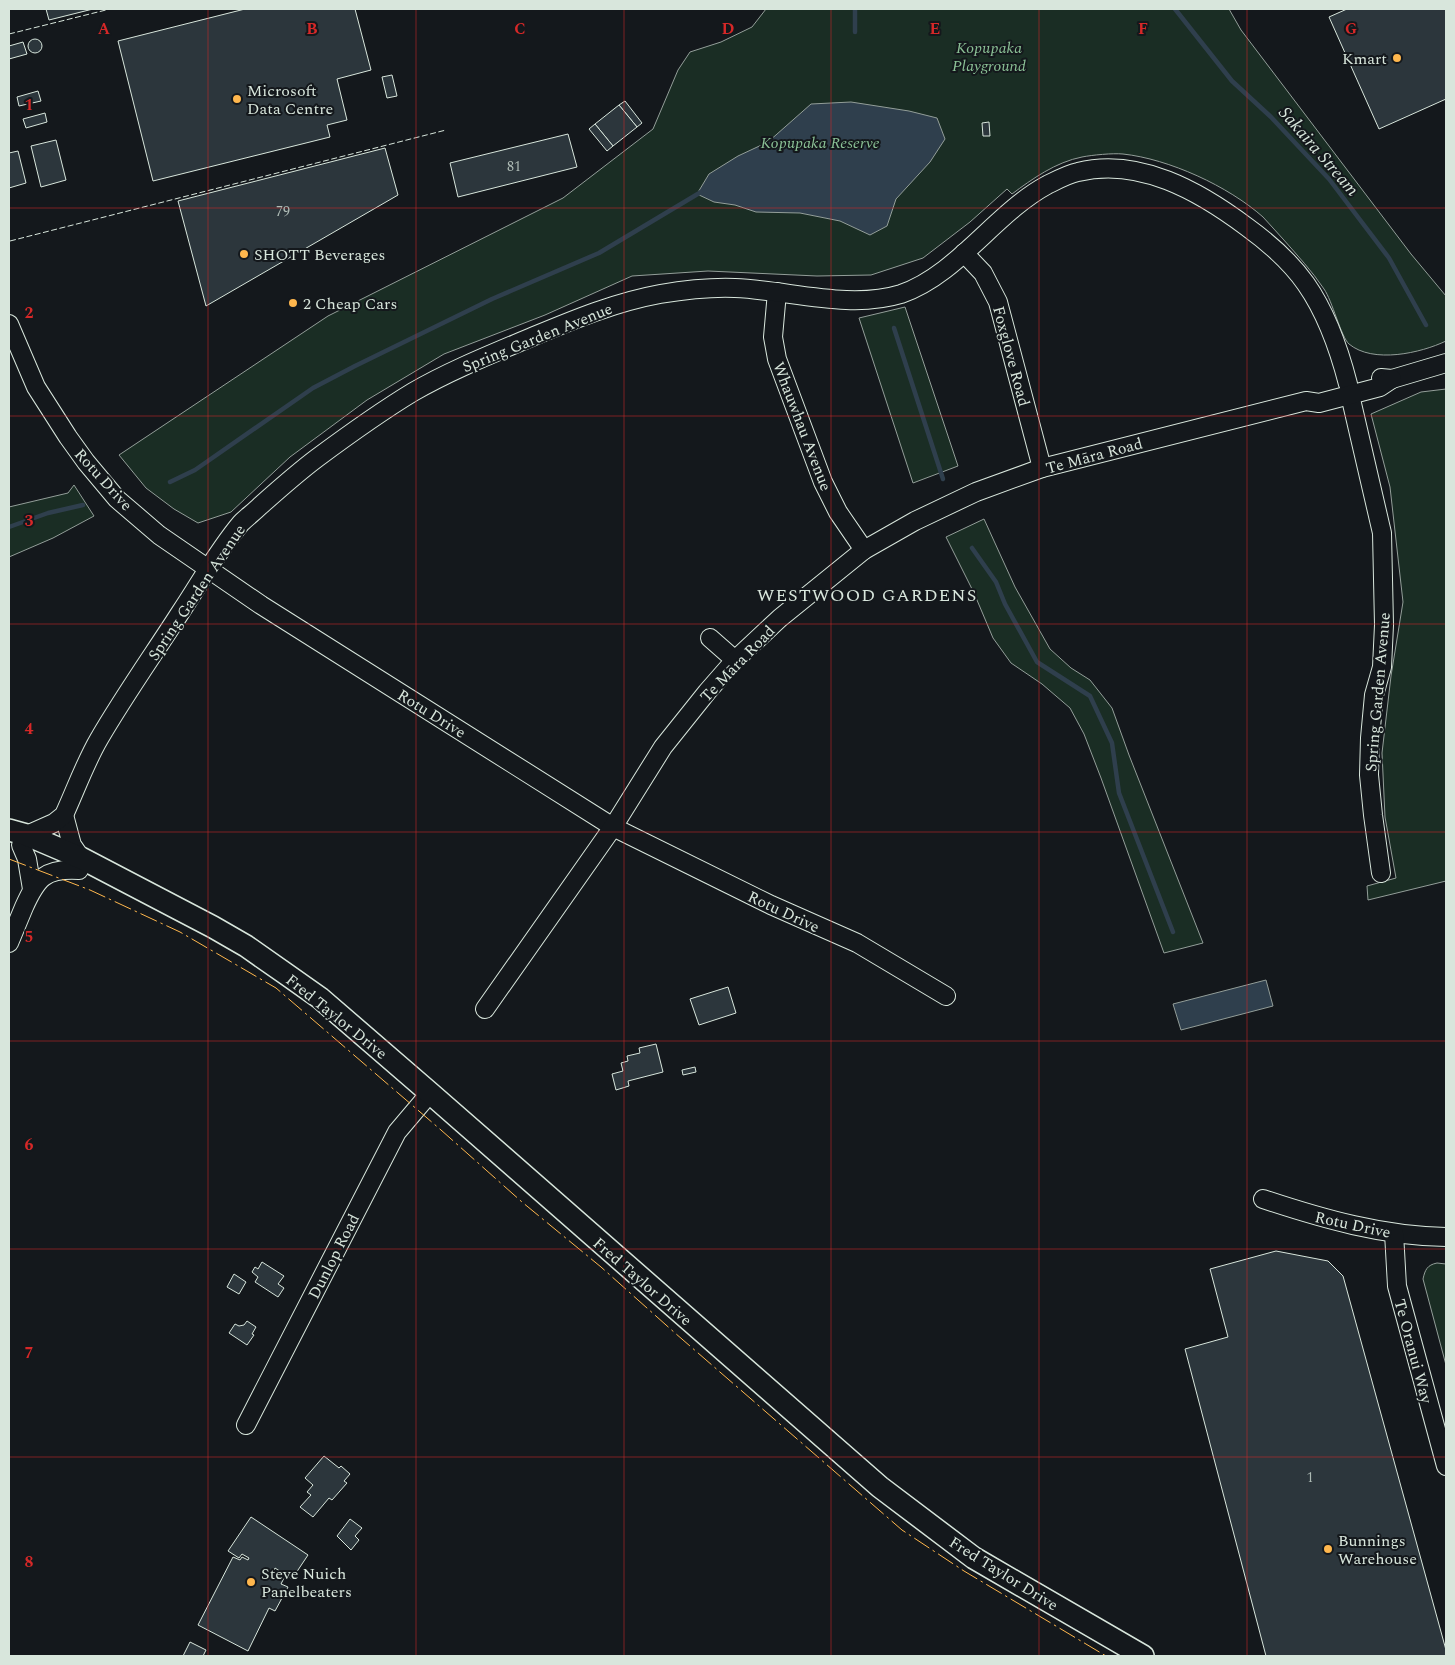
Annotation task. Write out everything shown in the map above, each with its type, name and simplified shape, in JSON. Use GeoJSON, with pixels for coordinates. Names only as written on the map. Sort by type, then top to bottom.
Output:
{"type":"FeatureCollection","features":[{"type":"Feature","properties":{"kind":"main road","name":"Fred Taylor Drive"},"geometry":{"type":"LineString","coordinates":[[16,837],[152,895],[246,946],[320,998],[880,1487],[974,1558],[1143,1656]]}},
{"type":"Feature","properties":{"kind":"street","name":"Spring Garden Avenue"},"geometry":{"type":"LineString","coordinates":[[64,815],[99,738],[209,569],[242,523],[295,474],[372,418],[415,391],[585,315],[620,303],[659,295],[689,290],[734,288],[864,300],[902,293],[928,281],[964,253],[1018,206],[1044,187],[1075,172],[1115,168],[1161,178],[1189,190],[1215,204],[1262,238],[1283,257],[1306,284],[1333,336],[1349,389],[1382,533],[1382,667],[1373,704],[1369,775],[1381,873]]}},
{"type":"Feature","properties":{"kind":"street","name":"Foxglove Road"},"geometry":{"type":"LineString","coordinates":[[964,253],[983,273],[998,302],[1042,468]]}},
{"type":"Feature","properties":{"kind":"street","name":"Whauwhau Avenue"},"geometry":{"type":"LineString","coordinates":[[777,292],[773,337],[777,359],[823,482],[838,512],[864,550]]}},
{"type":"Feature","properties":{"kind":"street","name":"Rotu Drive"},"geometry":{"type":"LineString","coordinates":[[9,324],[36,387],[54,419],[86,462],[117,498],[159,535],[261,605],[613,827],[771,905],[857,943],[946,996]]}},
{"type":"Feature","properties":{"kind":"street","name":"Te Māra Road"},"geometry":{"type":"LineString","coordinates":[[485,1009],[613,827],[663,747],[735,660],[780,618],[864,550],[915,521],[976,492],[1042,468],[1306,401],[1319,403],[1376,378],[1392,379],[1446,363]]}},
{"type":"Feature","properties":{"kind":"street"},"geometry":{"type":"LineString","coordinates":[[710,638],[735,660]]}},
{"type":"Feature","properties":{"kind":"street"},"geometry":{"type":"LineString","coordinates":[[9,943],[36,882],[51,873],[80,864],[72,845],[64,815],[54,823],[16,837],[27,859],[32,890]]}},
{"type":"Feature","properties":{"kind":"street","name":"Dunlop Road"},"geometry":{"type":"LineString","coordinates":[[246,1425],[397,1132],[430,1093]]}},
{"type":"Feature","properties":{"kind":"street","name":"Rotu Drive"},"geometry":{"type":"LineString","coordinates":[[1263,1199],[1318,1217],[1394,1233],[1446,1237]]}},
{"type":"Feature","properties":{"kind":"street","name":"Te Oranui Way"},"geometry":{"type":"LineString","coordinates":[[1394,1233],[1397,1286],[1446,1466]]}},
{"type":"Feature","properties":{"kind":"green space","name":"Kopupaka Reserve"},"geometry":{"type":"Polygon","coordinates":[[[766,9],[1229,9],[1241,30],[1411,254],[1446,296],[1446,341],[1424,349],[1397,354],[1371,354],[1359,350],[1346,340],[1324,289],[1266,220],[1249,206],[1215,185],[1178,168],[1141,157],[1123,154],[1102,154],[1072,159],[1054,167],[1012,194],[1007,189],[970,222],[923,258],[871,275],[817,276],[708,271],[632,276],[545,315],[444,354],[367,400],[290,457],[231,512],[198,523],[174,509],[146,488],[119,455],[328,316],[563,198],[653,129],[678,70],[690,52],[721,42],[752,27],[766,9]]]}},
{"type":"Feature","properties":{"kind":"green space"},"geometry":{"type":"Polygon","coordinates":[[[905,307],[958,466],[913,483],[859,318],[905,307]]]}},
{"type":"Feature","properties":{"kind":"green space"},"geometry":{"type":"Polygon","coordinates":[[[1446,389],[1446,881],[1368,900],[1367,886],[1396,878],[1385,817],[1382,753],[1391,676],[1403,602],[1390,487],[1371,414],[1421,392],[1446,389]]]}},
{"type":"Feature","properties":{"kind":"green space"},"geometry":{"type":"Polygon","coordinates":[[[74,485],[94,516],[53,538],[9,557],[9,507],[68,493],[74,485]]]}},
{"type":"Feature","properties":{"kind":"green space"},"geometry":{"type":"Polygon","coordinates":[[[984,519],[1015,587],[1050,649],[1071,668],[1090,680],[1112,708],[1203,943],[1164,953],[1101,778],[1084,734],[1070,708],[1042,684],[1011,663],[993,638],[974,593],[946,537],[984,519]]]}},
{"type":"Feature","properties":{"kind":"green space"},"geometry":{"type":"Polygon","coordinates":[[[1437,1263],[1446,1264],[1446,1365],[1423,1279],[1427,1268],[1437,1263]]]}},
{"type":"Feature","properties":{"kind":"water"},"geometry":{"type":"Polygon","coordinates":[[[851,102],[909,111],[937,118],[945,139],[930,162],[896,199],[887,226],[870,235],[840,221],[800,213],[756,212],[735,205],[714,202],[697,194],[709,174],[738,156],[768,142],[811,104],[851,102]]]}},
{"type":"Feature","properties":{"kind":"water"},"geometry":{"type":"Polygon","coordinates":[[[1266,980],[1273,1006],[1181,1030],[1173,1004],[1266,980]]]}},
{"type":"Feature","properties":{"kind":"building"},"geometry":{"type":"Polygon","coordinates":[[[46,9],[93,9],[49,20],[46,9]]]}},
{"type":"Feature","properties":{"kind":"building","name":"Microsoft Data Centre"},"geometry":{"type":"Polygon","coordinates":[[[245,9],[355,9],[371,70],[337,79],[347,120],[327,125],[330,137],[153,181],[118,41],[245,9]]]}},
{"type":"Feature","properties":{"kind":"building","name":"Kmart"},"geometry":{"type":"Polygon","coordinates":[[[1347,9],[1446,9],[1446,99],[1379,129],[1329,17],[1347,9]]]}},
{"type":"Feature","properties":{"kind":"building"},"geometry":{"type":"Polygon","coordinates":[[[32,39],[38,39],[42,46],[38,53],[32,53],[28,49],[28,43],[32,39]]]}},
{"type":"Feature","properties":{"kind":"building"},"geometry":{"type":"Polygon","coordinates":[[[23,42],[27,54],[9,59],[9,46],[23,42]]]}},
{"type":"Feature","properties":{"kind":"building"},"geometry":{"type":"Polygon","coordinates":[[[392,75],[397,96],[387,98],[382,77],[392,75]]]}},
{"type":"Feature","properties":{"kind":"building"},"geometry":{"type":"Polygon","coordinates":[[[38,91],[41,101],[19,106],[17,97],[38,91]]]}},
{"type":"Feature","properties":{"kind":"building"},"geometry":{"type":"Polygon","coordinates":[[[625,101],[642,123],[637,127],[619,105],[625,101]]]}},
{"type":"Feature","properties":{"kind":"building"},"geometry":{"type":"Polygon","coordinates":[[[619,105],[637,127],[613,146],[595,124],[619,105]]]}},
{"type":"Feature","properties":{"kind":"building"},"geometry":{"type":"Polygon","coordinates":[[[45,113],[47,122],[26,128],[23,119],[45,113]]]}},
{"type":"Feature","properties":{"kind":"building"},"geometry":{"type":"Polygon","coordinates":[[[989,122],[990,136],[983,136],[982,123],[989,122]]]}},
{"type":"Feature","properties":{"kind":"building"},"geometry":{"type":"Polygon","coordinates":[[[595,124],[613,146],[607,151],[589,129],[595,124]]]}},
{"type":"Feature","properties":{"kind":"building"},"geometry":{"type":"Polygon","coordinates":[[[568,134],[577,167],[458,197],[450,163],[568,134]]]}},
{"type":"Feature","properties":{"kind":"building"},"geometry":{"type":"Polygon","coordinates":[[[56,140],[66,180],[41,187],[31,146],[56,140]]]}},
{"type":"Feature","properties":{"kind":"building","name":"SHOTT Beverages"},"geometry":{"type":"Polygon","coordinates":[[[385,148],[398,195],[206,306],[178,201],[385,148]]]}},
{"type":"Feature","properties":{"kind":"building"},"geometry":{"type":"Polygon","coordinates":[[[18,151],[26,183],[9,188],[9,153],[18,151]]]}},
{"type":"Feature","properties":{"kind":"building"},"geometry":{"type":"Polygon","coordinates":[[[728,987],[736,1013],[699,1025],[690,999],[728,987]]]}},
{"type":"Feature","properties":{"kind":"building"},"geometry":{"type":"Polygon","coordinates":[[[656,1044],[663,1072],[628,1081],[629,1086],[616,1090],[612,1074],[623,1071],[621,1063],[628,1061],[627,1056],[640,1053],[639,1048],[656,1044]]]}},
{"type":"Feature","properties":{"kind":"building"},"geometry":{"type":"Polygon","coordinates":[[[695,1067],[696,1072],[683,1075],[682,1070],[695,1067]]]}},
{"type":"Feature","properties":{"kind":"building","name":"Bunnings Warehouse"},"geometry":{"type":"Polygon","coordinates":[[[1276,1251],[1328,1261],[1343,1276],[1446,1650],[1446,1656],[1266,1656],[1185,1349],[1228,1337],[1210,1269],[1276,1251]]]}},
{"type":"Feature","properties":{"kind":"building"},"geometry":{"type":"Polygon","coordinates":[[[262,1262],[284,1276],[278,1284],[284,1288],[278,1297],[255,1282],[258,1277],[252,1272],[255,1267],[258,1269],[262,1262]]]}},
{"type":"Feature","properties":{"kind":"building"},"geometry":{"type":"Polygon","coordinates":[[[234,1274],[246,1282],[239,1294],[227,1287],[234,1274]]]}},
{"type":"Feature","properties":{"kind":"building"},"geometry":{"type":"Polygon","coordinates":[[[247,1321],[256,1327],[252,1334],[254,1335],[247,1345],[229,1333],[235,1324],[239,1326],[244,1325],[247,1321]]]}},
{"type":"Feature","properties":{"kind":"building"},"geometry":{"type":"Polygon","coordinates":[[[324,1456],[350,1474],[344,1481],[347,1483],[332,1500],[329,1498],[313,1517],[300,1507],[311,1495],[307,1492],[313,1485],[305,1478],[324,1456]]]}},
{"type":"Feature","properties":{"kind":"building","name":"Steve Nuich Panelbeaters"},"geometry":{"type":"Polygon","coordinates":[[[251,1517],[308,1555],[292,1579],[275,1568],[273,1572],[284,1578],[281,1584],[288,1587],[275,1611],[269,1608],[248,1651],[198,1625],[233,1557],[240,1560],[242,1557],[248,1560],[249,1558],[242,1554],[239,1558],[228,1551],[251,1517]]]}},
{"type":"Feature","properties":{"kind":"building"},"geometry":{"type":"Polygon","coordinates":[[[350,1519],[362,1528],[355,1536],[359,1540],[351,1550],[337,1536],[350,1519]]]}},
{"type":"Feature","properties":{"kind":"building"},"geometry":{"type":"Polygon","coordinates":[[[190,1642],[206,1650],[203,1656],[183,1656],[190,1642]]]}},
{"type":"Feature","properties":{"kind":"waterway"},"geometry":{"type":"LineString","coordinates":[[855,9],[855,32]]}},
{"type":"Feature","properties":{"kind":"waterway","name":"Sakaira Stream"},"geometry":{"type":"LineString","coordinates":[[1175,9],[1232,81],[1271,117],[1329,179],[1389,258],[1426,325]]}},
{"type":"Feature","properties":{"kind":"waterway"},"geometry":{"type":"LineString","coordinates":[[170,482],[195,470],[313,388],[492,299],[599,253],[701,192]]}},
{"type":"Feature","properties":{"kind":"waterway"},"geometry":{"type":"LineString","coordinates":[[894,328],[943,479]]}},
{"type":"Feature","properties":{"kind":"waterway"},"geometry":{"type":"LineString","coordinates":[[9,527],[48,513],[83,505]]}},
{"type":"Feature","properties":{"kind":"waterway"},"geometry":{"type":"LineString","coordinates":[[972,548],[996,582],[1005,604],[1037,662],[1090,696],[1112,743],[1119,793],[1173,932]]}},
{"type":"Feature","properties":{"kind":"fence"},"geometry":{"type":"LineString","coordinates":[[9,34],[110,9]]}},
{"type":"Feature","properties":{"kind":"fence"},"geometry":{"type":"LineString","coordinates":[[10,241],[446,130]]}},
{"type":"Feature","properties":{"kind":"power"},"geometry":{"type":"LineString","coordinates":[[9,859],[90,890],[180,932],[276,988],[522,1202],[601,1267],[902,1530],[964,1571],[1106,1656]]}},
{"type":"Feature","properties":{"kind":"place","name":"Kmart"},"geometry":{"type":"Point","coordinates":[1397,58]}},
{"type":"Feature","properties":{"kind":"place","name":"Microsoft Data Centre"},"geometry":{"type":"Point","coordinates":[237,99]}},
{"type":"Feature","properties":{"kind":"place","name":"SHOTT Beverages"},"geometry":{"type":"Point","coordinates":[244,254]}},
{"type":"Feature","properties":{"kind":"place","name":"2 Cheap Cars"},"geometry":{"type":"Point","coordinates":[293,303]}},
{"type":"Feature","properties":{"kind":"place","name":"Bunnings Warehouse"},"geometry":{"type":"Point","coordinates":[1328,1549]}},
{"type":"Feature","properties":{"kind":"place","name":"Steve Nuich Panelbeaters"},"geometry":{"type":"Point","coordinates":[251,1582]}},
{"type":"Feature","properties":{"kind":"district","name":"WESTWOOD GARDENS"},"geometry":{"type":"Point","coordinates":[867,595]}},
{"type":"Feature","properties":{"kind":"park label","name":"Kopupaka Playground"},"geometry":{"type":"Point","coordinates":[989,56]}}]}
